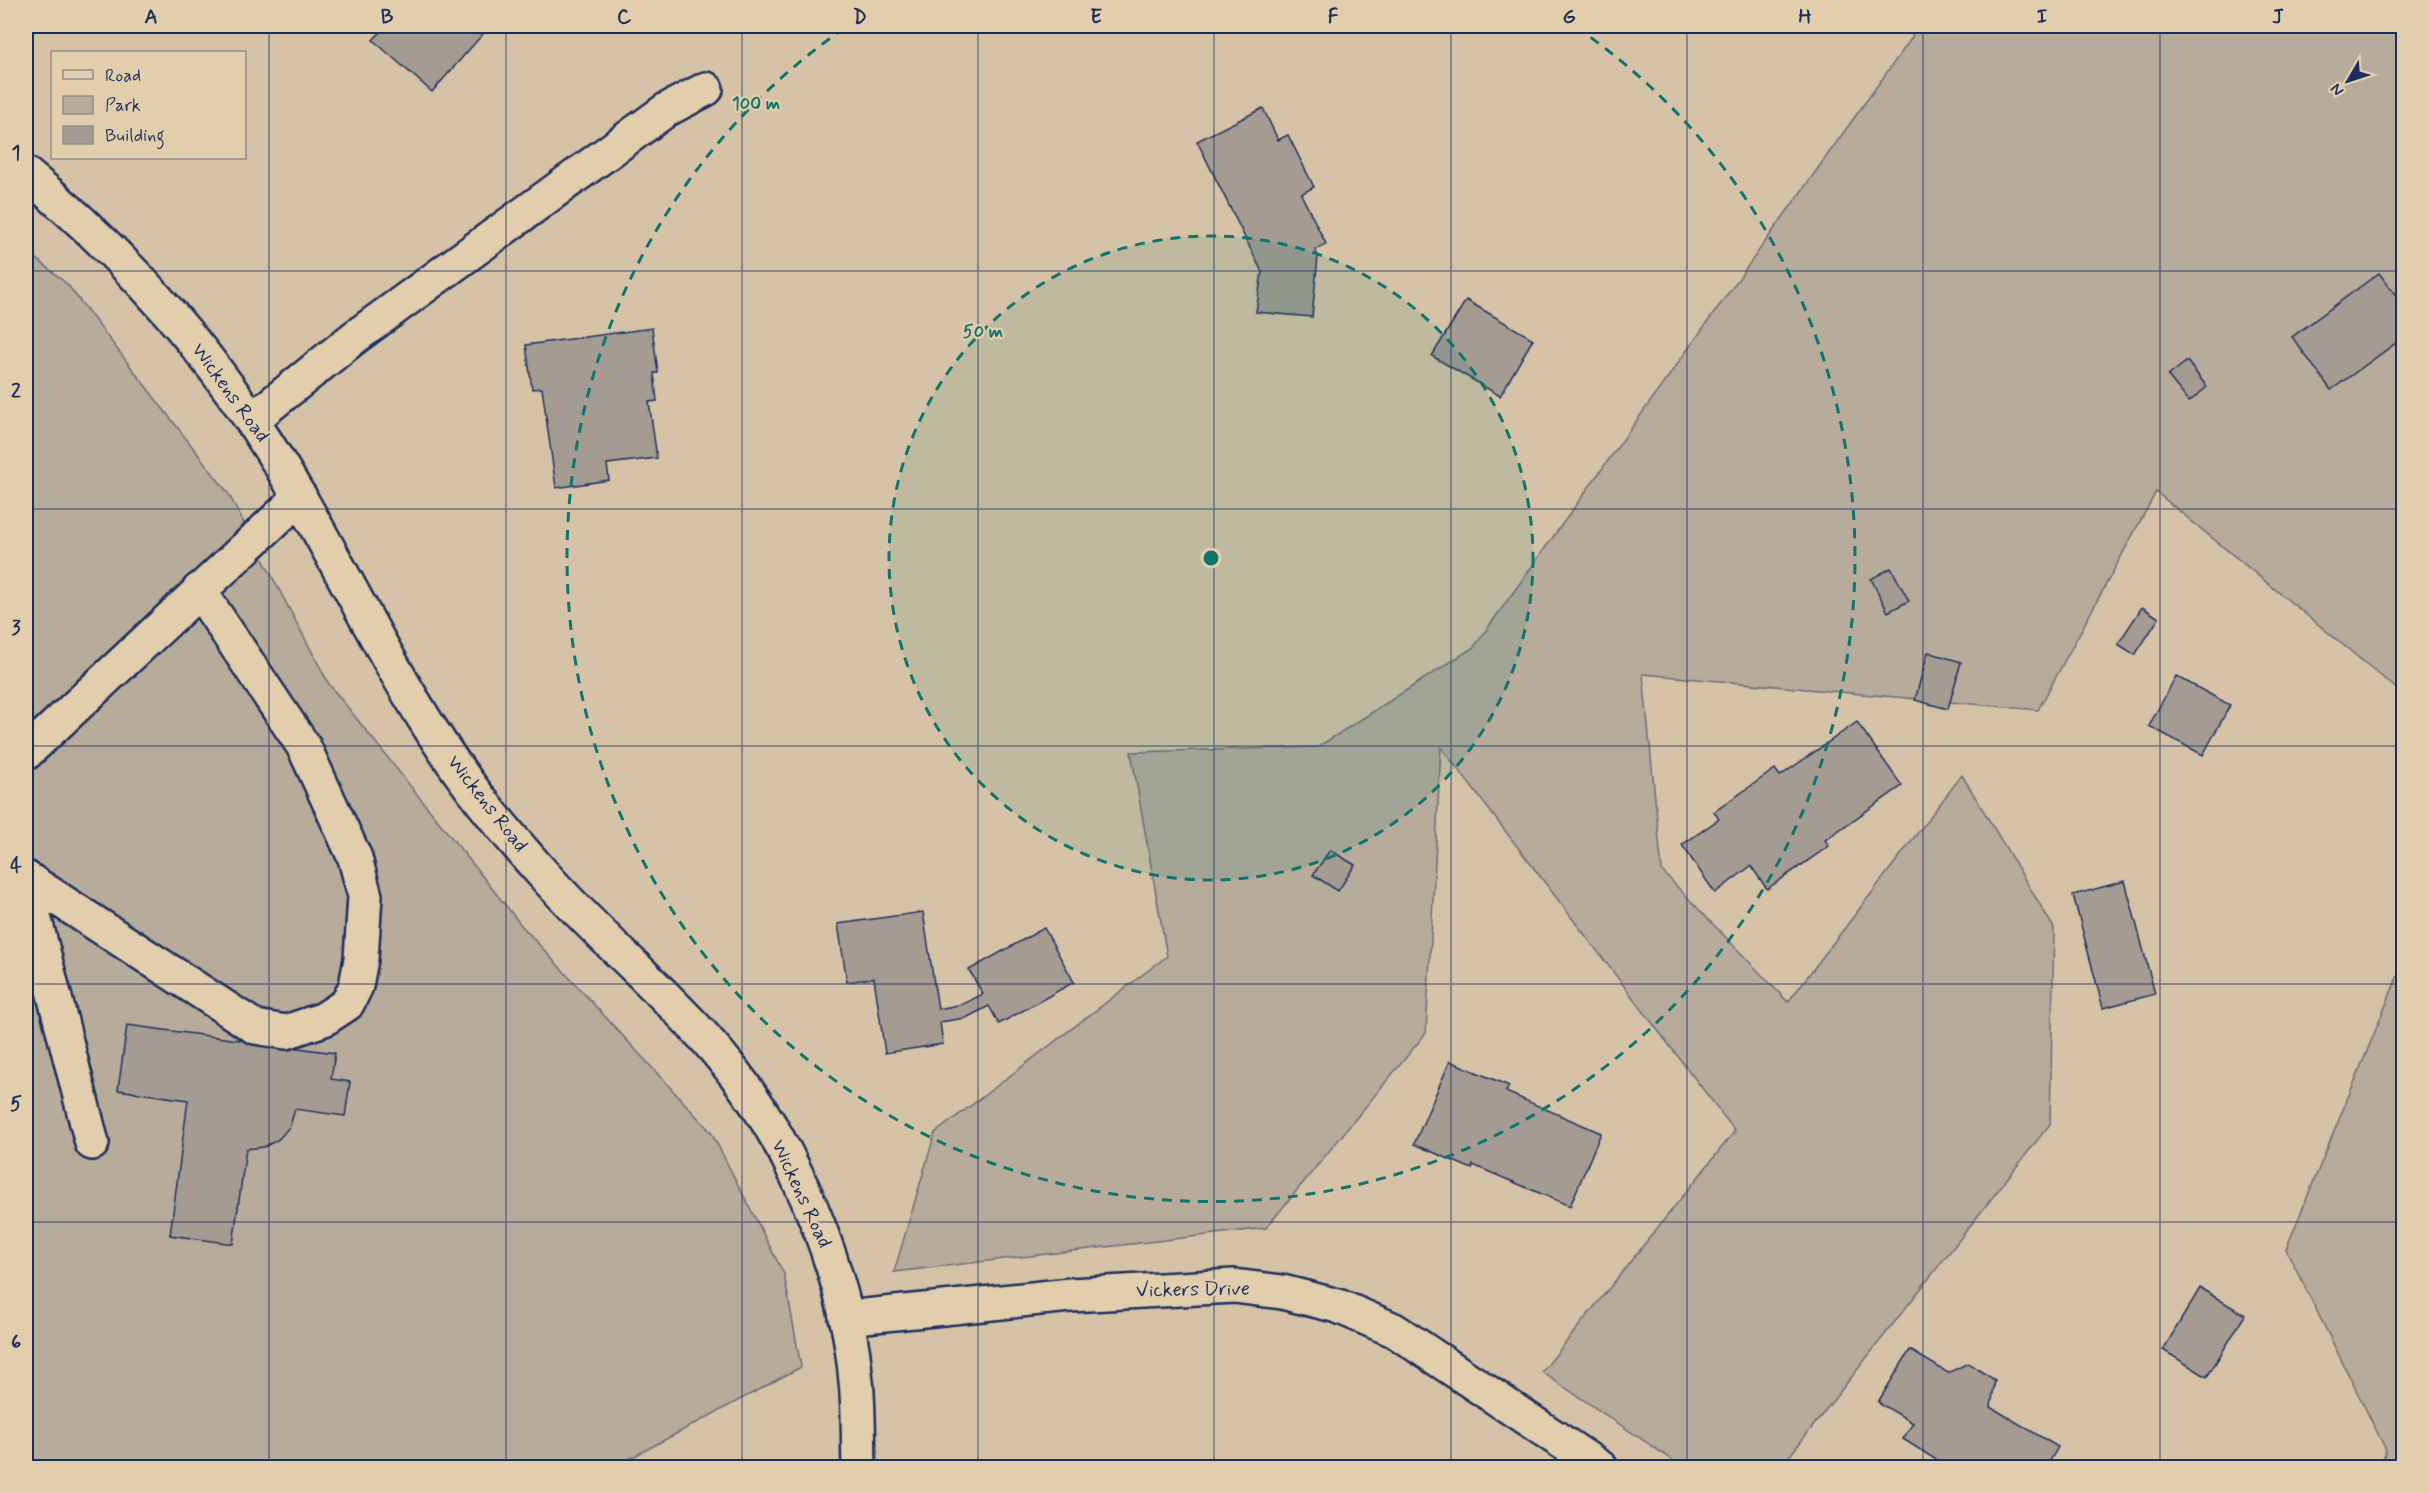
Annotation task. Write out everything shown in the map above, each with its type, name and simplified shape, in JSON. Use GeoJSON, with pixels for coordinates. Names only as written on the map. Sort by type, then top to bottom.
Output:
{"type":"FeatureCollection","features":[{"type":"Feature","properties":{"kind":"street"},"geometry":{"type":"LineString","coordinates":[[253,419],[373,324],[666,110],[706,89]]}},
{"type":"Feature","properties":{"kind":"street","name":"Wickens Road"},"geometry":{"type":"LineString","coordinates":[[26,174],[61,203],[138,277],[209,360],[253,419],[300,497],[424,721],[481,801],[544,876],[707,1040],[757,1105],[797,1175],[828,1252],[846,1318],[856,1379],[859,1467]]}},
{"type":"Feature","properties":{"kind":"street"},"geometry":{"type":"LineString","coordinates":[[26,753],[300,497]]}},
{"type":"Feature","properties":{"kind":"street"},"geometry":{"type":"LineString","coordinates":[[26,878],[255,1027],[286,1032],[324,1019],[347,1004],[356,986],[361,958],[365,896],[355,858],[304,747],[200,590]]}},
{"type":"Feature","properties":{"kind":"street"},"geometry":{"type":"LineString","coordinates":[[26,885],[92,1143]]}},
{"type":"Feature","properties":{"kind":"street","name":"Vickers Drive"},"geometry":{"type":"LineString","coordinates":[[846,1318],[1070,1294],[1234,1286],[1282,1292],[1338,1306],[1394,1330],[1601,1467]]}},
{"type":"Feature","properties":{"kind":"green space"},"geometry":{"type":"Polygon","coordinates":[[[1900,26],[2403,26],[2403,694],[2156,492],[2038,710],[1643,674],[1662,871],[1788,1002],[1962,775],[2054,928],[2050,1124],[1781,1467],[1683,1467],[1542,1372],[1735,1131],[1441,747],[1426,1033],[1266,1228],[894,1272],[935,1133],[1167,956],[1131,752],[1318,747],[1474,647],[1913,36],[1900,26]]]}},
{"type":"Feature","properties":{"kind":"green space"},"geometry":{"type":"Polygon","coordinates":[[[26,250],[67,284],[228,493],[329,684],[522,926],[711,1132],[784,1274],[801,1367],[614,1467],[26,1467],[26,250]]]}},
{"type":"Feature","properties":{"kind":"green space"},"geometry":{"type":"Polygon","coordinates":[[[2403,963],[2404,1467],[2380,1468],[2386,1450],[2286,1249],[2403,963]]]}},
{"type":"Feature","properties":{"kind":"building"},"geometry":{"type":"Polygon","coordinates":[[[386,26],[489,27],[432,92],[373,40],[386,26]]]}},
{"type":"Feature","properties":{"kind":"building"},"geometry":{"type":"Polygon","coordinates":[[[1263,108],[1278,140],[1288,135],[1314,187],[1301,194],[1326,244],[1315,250],[1318,256],[1312,317],[1256,312],[1262,272],[1197,141],[1263,108]]]}},
{"type":"Feature","properties":{"kind":"building"},"geometry":{"type":"Polygon","coordinates":[[[2379,273],[2404,306],[2404,337],[2331,390],[2292,337],[2379,273]]]}},
{"type":"Feature","properties":{"kind":"building"},"geometry":{"type":"Polygon","coordinates":[[[1466,300],[1533,339],[1500,396],[1432,356],[1466,300]]]}},
{"type":"Feature","properties":{"kind":"building"},"geometry":{"type":"Polygon","coordinates":[[[652,328],[658,373],[654,373],[657,401],[649,402],[657,458],[607,464],[609,480],[556,488],[542,388],[532,389],[526,345],[652,328]]]}},
{"type":"Feature","properties":{"kind":"building"},"geometry":{"type":"Polygon","coordinates":[[[2187,361],[2207,387],[2189,402],[2168,376],[2187,361]]]}},
{"type":"Feature","properties":{"kind":"building"},"geometry":{"type":"Polygon","coordinates":[[[1891,568],[1909,601],[1888,612],[1871,579],[1891,568]]]}},
{"type":"Feature","properties":{"kind":"building"},"geometry":{"type":"Polygon","coordinates":[[[2142,607],[2159,618],[2135,655],[2118,644],[2142,607]]]}},
{"type":"Feature","properties":{"kind":"building"},"geometry":{"type":"Polygon","coordinates":[[[1928,652],[1961,662],[1948,709],[1915,700],[1928,652]]]}},
{"type":"Feature","properties":{"kind":"building"},"geometry":{"type":"Polygon","coordinates":[[[2176,676],[2230,705],[2203,755],[2149,726],[2176,676]]]}},
{"type":"Feature","properties":{"kind":"building"},"geometry":{"type":"Polygon","coordinates":[[[1857,722],[1902,786],[1825,840],[1829,846],[1767,889],[1751,866],[1715,893],[1682,845],[1719,819],[1714,812],[1775,769],[1780,776],[1857,722]]]}},
{"type":"Feature","properties":{"kind":"building"},"geometry":{"type":"Polygon","coordinates":[[[1330,850],[1355,865],[1338,891],[1313,875],[1330,850]]]}},
{"type":"Feature","properties":{"kind":"building"},"geometry":{"type":"Polygon","coordinates":[[[2125,881],[2155,994],[2103,1008],[2073,895],[2125,881]]]}},
{"type":"Feature","properties":{"kind":"building"},"geometry":{"type":"Polygon","coordinates":[[[923,912],[938,1009],[963,1004],[983,994],[969,970],[1044,928],[1074,982],[999,1024],[989,1006],[966,1018],[940,1022],[943,1044],[885,1053],[874,978],[847,982],[838,924],[923,912]]]}},
{"type":"Feature","properties":{"kind":"building"},"geometry":{"type":"Polygon","coordinates":[[[127,1025],[335,1053],[331,1079],[350,1082],[345,1116],[295,1109],[290,1126],[279,1139],[264,1147],[246,1149],[233,1244],[170,1235],[188,1100],[118,1090],[127,1025]]]}},
{"type":"Feature","properties":{"kind":"building"},"geometry":{"type":"Polygon","coordinates":[[[1450,1061],[1509,1086],[1506,1092],[1601,1133],[1570,1206],[1473,1165],[1472,1169],[1414,1144],[1450,1061]]]}},
{"type":"Feature","properties":{"kind":"building"},"geometry":{"type":"Polygon","coordinates":[[[2200,1288],[2245,1315],[2207,1377],[2163,1350],[2200,1288]]]}},
{"type":"Feature","properties":{"kind":"building"},"geometry":{"type":"Polygon","coordinates":[[[1910,1350],[1948,1373],[1968,1363],[1995,1380],[1991,1407],[2058,1447],[2046,1468],[1949,1468],[1903,1439],[1913,1423],[1878,1402],[1910,1350]]]}}]}
